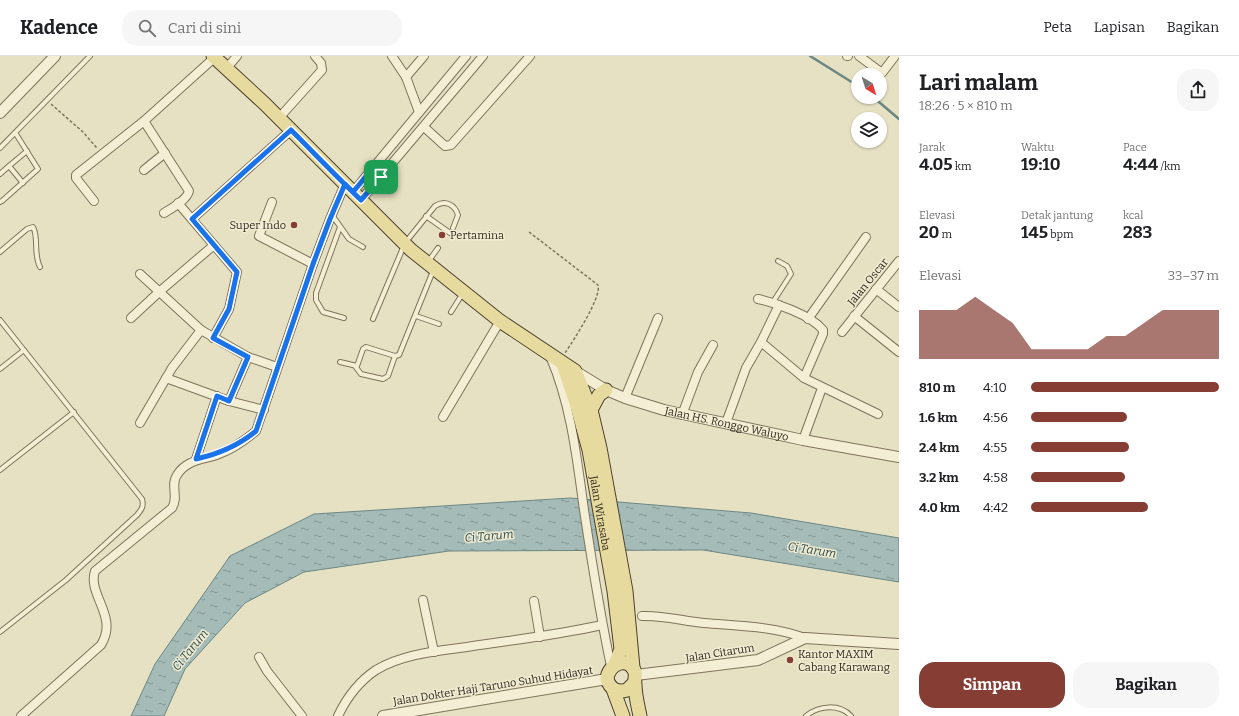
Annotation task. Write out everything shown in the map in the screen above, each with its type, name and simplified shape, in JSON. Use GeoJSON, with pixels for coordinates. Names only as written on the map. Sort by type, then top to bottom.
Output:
{"type":"FeatureCollection","features":[{"type":"Feature","properties":{"kind":"main road","name":"Jalan HS. Ronggo Waluyo"},"geometry":{"type":"LineString","coordinates":[[214,57],[279,118],[405,244],[500,321],[575,371]]}},
{"type":"Feature","properties":{"kind":"main road","name":"Jalan Wirasaba"},"geometry":{"type":"LineString","coordinates":[[557,360],[595,449]]}},
{"type":"Feature","properties":{"kind":"main road","name":"Jalan Wirasaba"},"geometry":{"type":"LineString","coordinates":[[575,371],[591,410],[595,449],[640,716]]}},
{"type":"Feature","properties":{"kind":"main road"},"geometry":{"type":"LineString","coordinates":[[591,410],[599,395],[606,390]]}},
{"type":"Feature","properties":{"kind":"main road","name":"Jalan Wirasaba"},"geometry":{"type":"LineString","coordinates":[[612,674],[620,649],[620,591]]}},
{"type":"Feature","properties":{"kind":"main road"},"geometry":{"type":"LineString","coordinates":[[625,663],[634,676],[627,690],[623,691],[612,674],[625,663]]}},
{"type":"Feature","properties":{"kind":"main road"},"geometry":{"type":"LineString","coordinates":[[612,674],[623,716]]}},
{"type":"Feature","properties":{"kind":"street"},"geometry":{"type":"LineString","coordinates":[[1,111],[55,56]]}},
{"type":"Feature","properties":{"kind":"street"},"geometry":{"type":"LineString","coordinates":[[226,69],[237,56]]}},
{"type":"Feature","properties":{"kind":"street"},"geometry":{"type":"LineString","coordinates":[[279,118],[322,70],[321,63],[315,56]]}},
{"type":"Feature","properties":{"kind":"street"},"geometry":{"type":"LineString","coordinates":[[392,56],[406,77],[419,112]]}},
{"type":"Feature","properties":{"kind":"street"},"geometry":{"type":"LineString","coordinates":[[406,77],[424,56]]}},
{"type":"Feature","properties":{"kind":"street"},"geometry":{"type":"LineString","coordinates":[[21,716],[101,645],[106,638],[108,630],[94,582],[95,571],[172,508],[176,498],[174,485],[176,476],[182,468],[196,459],[219,454],[244,441],[256,431],[313,264],[332,215],[353,192],[466,56]]}},
{"type":"Feature","properties":{"kind":"street"},"geometry":{"type":"LineString","coordinates":[[353,192],[381,177],[483,56]]}},
{"type":"Feature","properties":{"kind":"street"},"geometry":{"type":"LineString","coordinates":[[424,127],[446,146],[451,145],[530,56]]}},
{"type":"Feature","properties":{"kind":"street"},"geometry":{"type":"LineString","coordinates":[[859,56],[882,73],[895,56]]}},
{"type":"Feature","properties":{"kind":"street"},"geometry":{"type":"LineString","coordinates":[[94,201],[76,178],[76,175],[144,121],[214,57]]}},
{"type":"Feature","properties":{"kind":"street"},"geometry":{"type":"LineString","coordinates":[[144,121],[189,190],[188,194],[164,213]]}},
{"type":"Feature","properties":{"kind":"street"},"geometry":{"type":"LineString","coordinates":[[192,219],[291,130]]}},
{"type":"Feature","properties":{"kind":"street"},"geometry":{"type":"LineString","coordinates":[[144,170],[165,153]]}},
{"type":"Feature","properties":{"kind":"street"},"geometry":{"type":"LineString","coordinates":[[372,169],[381,177]]}},
{"type":"Feature","properties":{"kind":"street"},"geometry":{"type":"LineString","coordinates":[[272,202],[259,236],[313,264]]}},
{"type":"Feature","properties":{"kind":"street"},"geometry":{"type":"LineString","coordinates":[[178,203],[237,272],[229,309],[213,338]]}},
{"type":"Feature","properties":{"kind":"street"},"geometry":{"type":"LineString","coordinates":[[808,319],[866,237]]}},
{"type":"Feature","properties":{"kind":"street"},"geometry":{"type":"LineString","coordinates":[[132,318],[159,292],[214,245]]}},
{"type":"Feature","properties":{"kind":"street","name":"Jalan Oscar"},"geometry":{"type":"LineString","coordinates":[[842,332],[899,262]]}},
{"type":"Feature","properties":{"kind":"street"},"geometry":{"type":"LineString","coordinates":[[140,274],[201,330],[248,357],[277,367]]}},
{"type":"Feature","properties":{"kind":"street"},"geometry":{"type":"LineString","coordinates":[[876,289],[899,308]]}},
{"type":"Feature","properties":{"kind":"street"},"geometry":{"type":"LineString","coordinates":[[758,299],[776,303],[808,319],[822,328],[824,332],[804,378]]}},
{"type":"Feature","properties":{"kind":"street"},"geometry":{"type":"LineString","coordinates":[[726,423],[746,368],[762,342],[776,303]]}},
{"type":"Feature","properties":{"kind":"street"},"geometry":{"type":"LineString","coordinates":[[854,316],[899,352]]}},
{"type":"Feature","properties":{"kind":"street"},"geometry":{"type":"LineString","coordinates":[[625,398],[658,318]]}},
{"type":"Feature","properties":{"kind":"street"},"geometry":{"type":"LineString","coordinates":[[443,417],[500,321]]}},
{"type":"Feature","properties":{"kind":"street"},"geometry":{"type":"LineString","coordinates":[[140,423],[166,378],[201,330]]}},
{"type":"Feature","properties":{"kind":"street"},"geometry":{"type":"LineString","coordinates":[[762,342],[804,378],[878,414]]}},
{"type":"Feature","properties":{"kind":"street"},"geometry":{"type":"LineString","coordinates":[[682,415],[698,372],[713,345]]}},
{"type":"Feature","properties":{"kind":"street"},"geometry":{"type":"LineString","coordinates":[[229,401],[248,357]]}},
{"type":"Feature","properties":{"kind":"street"},"geometry":{"type":"LineString","coordinates":[[557,360],[578,467],[602,625],[612,674]]}},
{"type":"Feature","properties":{"kind":"street","name":"Jalan HS. Ronggo Waluyo"},"geometry":{"type":"LineString","coordinates":[[575,371],[606,390],[625,398],[682,415],[803,440],[899,457]]}},
{"type":"Feature","properties":{"kind":"street"},"geometry":{"type":"LineString","coordinates":[[166,378],[229,401],[264,410]]}},
{"type":"Feature","properties":{"kind":"street"},"geometry":{"type":"LineString","coordinates":[[803,440],[822,388]]}},
{"type":"Feature","properties":{"kind":"street"},"geometry":{"type":"LineString","coordinates":[[196,459],[217,396]]}},
{"type":"Feature","properties":{"kind":"street"},"geometry":{"type":"LineString","coordinates":[[423,600],[434,652]]}},
{"type":"Feature","properties":{"kind":"street"},"geometry":{"type":"LineString","coordinates":[[534,601],[540,636]]}},
{"type":"Feature","properties":{"kind":"street"},"geometry":{"type":"LineString","coordinates":[[642,616],[654,616],[782,631],[805,638]]}},
{"type":"Feature","properties":{"kind":"street"},"geometry":{"type":"LineString","coordinates":[[338,716],[349,694],[360,683],[376,670],[394,662],[434,652],[602,625]]}},
{"type":"Feature","properties":{"kind":"street","name":"Jalan Citarum"},"geometry":{"type":"LineString","coordinates":[[634,676],[758,660],[805,638],[899,644]]}},
{"type":"Feature","properties":{"kind":"street"},"geometry":{"type":"LineString","coordinates":[[259,657],[267,671],[302,716]]}},
{"type":"Feature","properties":{"kind":"street","name":"Jalan Dokter Haji Taruno Suhud Hidayat"},"geometry":{"type":"LineString","coordinates":[[383,716],[401,714],[612,674]]}},
{"type":"Feature","properties":{"kind":"lane"},"geometry":{"type":"LineString","coordinates":[[0,148],[16,134],[90,56]]}},
{"type":"Feature","properties":{"kind":"lane"},"geometry":{"type":"LineString","coordinates":[[0,202],[38,169],[16,134]]}},
{"type":"Feature","properties":{"kind":"lane"},"geometry":{"type":"LineString","coordinates":[[0,174],[27,151]]}},
{"type":"Feature","properties":{"kind":"lane"},"geometry":{"type":"LineString","coordinates":[[9,166],[23,183]]}},
{"type":"Feature","properties":{"kind":"lane"},"geometry":{"type":"LineString","coordinates":[[373,319],[405,244],[426,216],[438,204],[450,204],[456,208],[458,215],[453,228]]}},
{"type":"Feature","properties":{"kind":"lane"},"geometry":{"type":"LineString","coordinates":[[332,215],[349,239],[363,247]]}},
{"type":"Feature","properties":{"kind":"lane"},"geometry":{"type":"LineString","coordinates":[[426,216],[450,233]]}},
{"type":"Feature","properties":{"kind":"lane"},"geometry":{"type":"LineString","coordinates":[[0,252],[27,229],[33,227],[35,234],[35,255],[40,266]]}},
{"type":"Feature","properties":{"kind":"lane"},"geometry":{"type":"LineString","coordinates":[[340,227],[316,292],[316,300],[323,312],[344,318]]}},
{"type":"Feature","properties":{"kind":"lane"},"geometry":{"type":"LineString","coordinates":[[340,362],[355,366],[361,374],[383,380],[388,376],[395,356],[398,355],[416,316],[431,265],[438,248]]}},
{"type":"Feature","properties":{"kind":"lane"},"geometry":{"type":"LineString","coordinates":[[776,303],[791,274],[787,266],[778,261]]}},
{"type":"Feature","properties":{"kind":"lane"},"geometry":{"type":"LineString","coordinates":[[451,312],[463,292]]}},
{"type":"Feature","properties":{"kind":"lane"},"geometry":{"type":"LineString","coordinates":[[416,316],[439,324]]}},
{"type":"Feature","properties":{"kind":"lane"},"geometry":{"type":"LineString","coordinates":[[0,320],[142,498],[143,504],[142,509],[66,580],[0,632]]}},
{"type":"Feature","properties":{"kind":"lane"},"geometry":{"type":"LineString","coordinates":[[355,366],[358,365],[363,349],[366,347],[395,356]]}},
{"type":"Feature","properties":{"kind":"lane"},"geometry":{"type":"LineString","coordinates":[[0,369],[24,350]]}},
{"type":"Feature","properties":{"kind":"lane"},"geometry":{"type":"LineString","coordinates":[[0,470],[74,412]]}},
{"type":"Feature","properties":{"kind":"lane"},"geometry":{"type":"LineString","coordinates":[[806,716],[821,709],[836,707],[846,711],[851,716]]}},
{"type":"Feature","properties":{"kind":"path"},"geometry":{"type":"LineString","coordinates":[[47,100],[83,132],[102,154]]}},
{"type":"Feature","properties":{"kind":"path"},"geometry":{"type":"LineString","coordinates":[[529,232],[597,283],[599,289],[581,328],[557,360]]}},
{"type":"Feature","properties":{"kind":"water","name":"Ci Tarum"},"geometry":{"type":"Polygon","coordinates":[[[570,498],[751,513],[899,538],[899,582],[703,550],[449,551],[304,572],[245,603],[185,669],[164,716],[131,716],[155,664],[230,556],[314,514],[570,498]]]}},
{"type":"Feature","properties":{"kind":"waterway"},"geometry":{"type":"LineString","coordinates":[[810,56],[851,82]]}},
{"type":"Feature","properties":{"kind":"waterway"},"geometry":{"type":"LineString","coordinates":[[881,104],[899,119]]}},
{"type":"Feature","properties":{"kind":"place","name":"Super Indo"},"geometry":{"type":"Point","coordinates":[294,225]}},
{"type":"Feature","properties":{"kind":"place","name":"Pertamina"},"geometry":{"type":"Point","coordinates":[442,235]}},
{"type":"Feature","properties":{"kind":"place","name":"Kantor MAXIM Cabang Karawang"},"geometry":{"type":"Point","coordinates":[790,660]}},
{"type":"Feature","properties":{"kind":"route"},"geometry":{"type":"LineString","coordinates":[[381,177],[361,200],[353,192],[345,184],[340,179],[311,150],[291,130],[192,219],[237,272],[237,278],[229,309],[213,338],[248,357],[229,401],[217,396],[196,459],[219,454],[244,441],[256,431],[313,264],[345,184],[353,192],[372,169],[381,177]]}}]}
